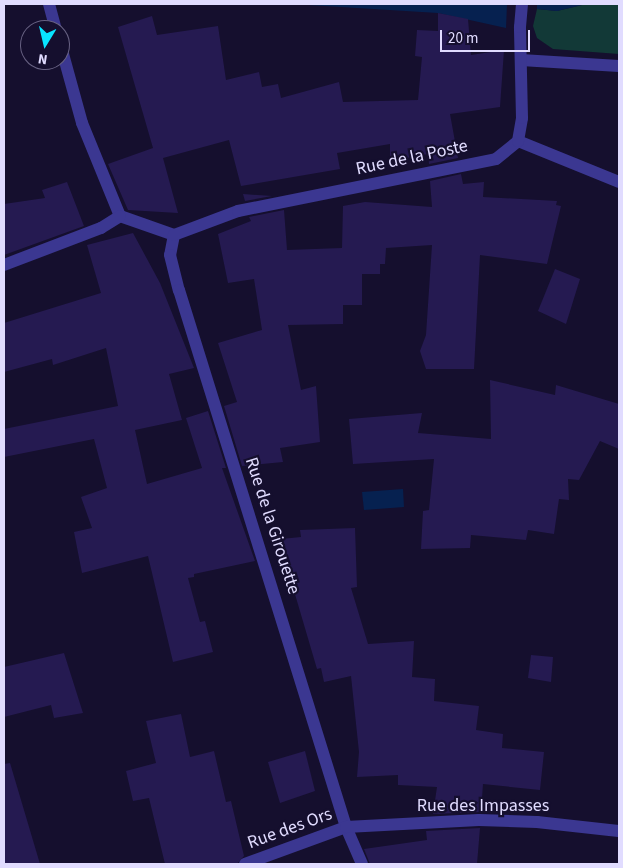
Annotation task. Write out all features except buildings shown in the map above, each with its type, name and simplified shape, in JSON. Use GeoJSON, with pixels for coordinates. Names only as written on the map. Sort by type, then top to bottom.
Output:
{"type":"FeatureCollection","features":[{"type":"Feature","properties":{"kind":"street"},"geometry":{"type":"LineString","coordinates":[[49,4],[53,20]]}},
{"type":"Feature","properties":{"kind":"street"},"geometry":{"type":"LineString","coordinates":[[522,4],[520,27],[522,118],[518,141],[619,182]]}},
{"type":"Feature","properties":{"kind":"street"},"geometry":{"type":"LineString","coordinates":[[522,60],[619,66]]}},
{"type":"Feature","properties":{"kind":"street"},"geometry":{"type":"LineString","coordinates":[[67,70],[82,123],[120,216],[174,235]]}},
{"type":"Feature","properties":{"kind":"street","name":"Rue de la Poste"},"geometry":{"type":"LineString","coordinates":[[174,235],[238,211],[496,159],[518,141]]}},
{"type":"Feature","properties":{"kind":"street"},"geometry":{"type":"LineString","coordinates":[[4,264],[101,228],[120,216]]}},
{"type":"Feature","properties":{"kind":"street","name":"Rue de la Girouette"},"geometry":{"type":"LineString","coordinates":[[174,235],[170,255],[180,290],[346,827],[362,864]]}},
{"type":"Feature","properties":{"kind":"street","name":"Rue des Impasses"},"geometry":{"type":"LineString","coordinates":[[346,827],[479,820],[537,822],[619,832]]}},
{"type":"Feature","properties":{"kind":"street","name":"Rue des Ors"},"geometry":{"type":"LineString","coordinates":[[245,864],[346,827]]}},
{"type":"Feature","properties":{"kind":"green space"},"geometry":{"type":"Polygon","coordinates":[[[586,4],[619,4],[619,54],[553,49],[537,38],[533,26],[537,9],[557,11],[586,4]]]}},
{"type":"Feature","properties":{"kind":"water"},"geometry":{"type":"Polygon","coordinates":[[[292,4],[507,4],[506,28],[438,13],[292,4]]]}},
{"type":"Feature","properties":{"kind":"water"},"geometry":{"type":"Polygon","coordinates":[[[537,4],[586,4],[557,11],[537,9],[537,4]]]}},
{"type":"Feature","properties":{"kind":"water"},"geometry":{"type":"Polygon","coordinates":[[[403,489],[404,507],[364,510],[362,492],[403,489]]]}}]}
